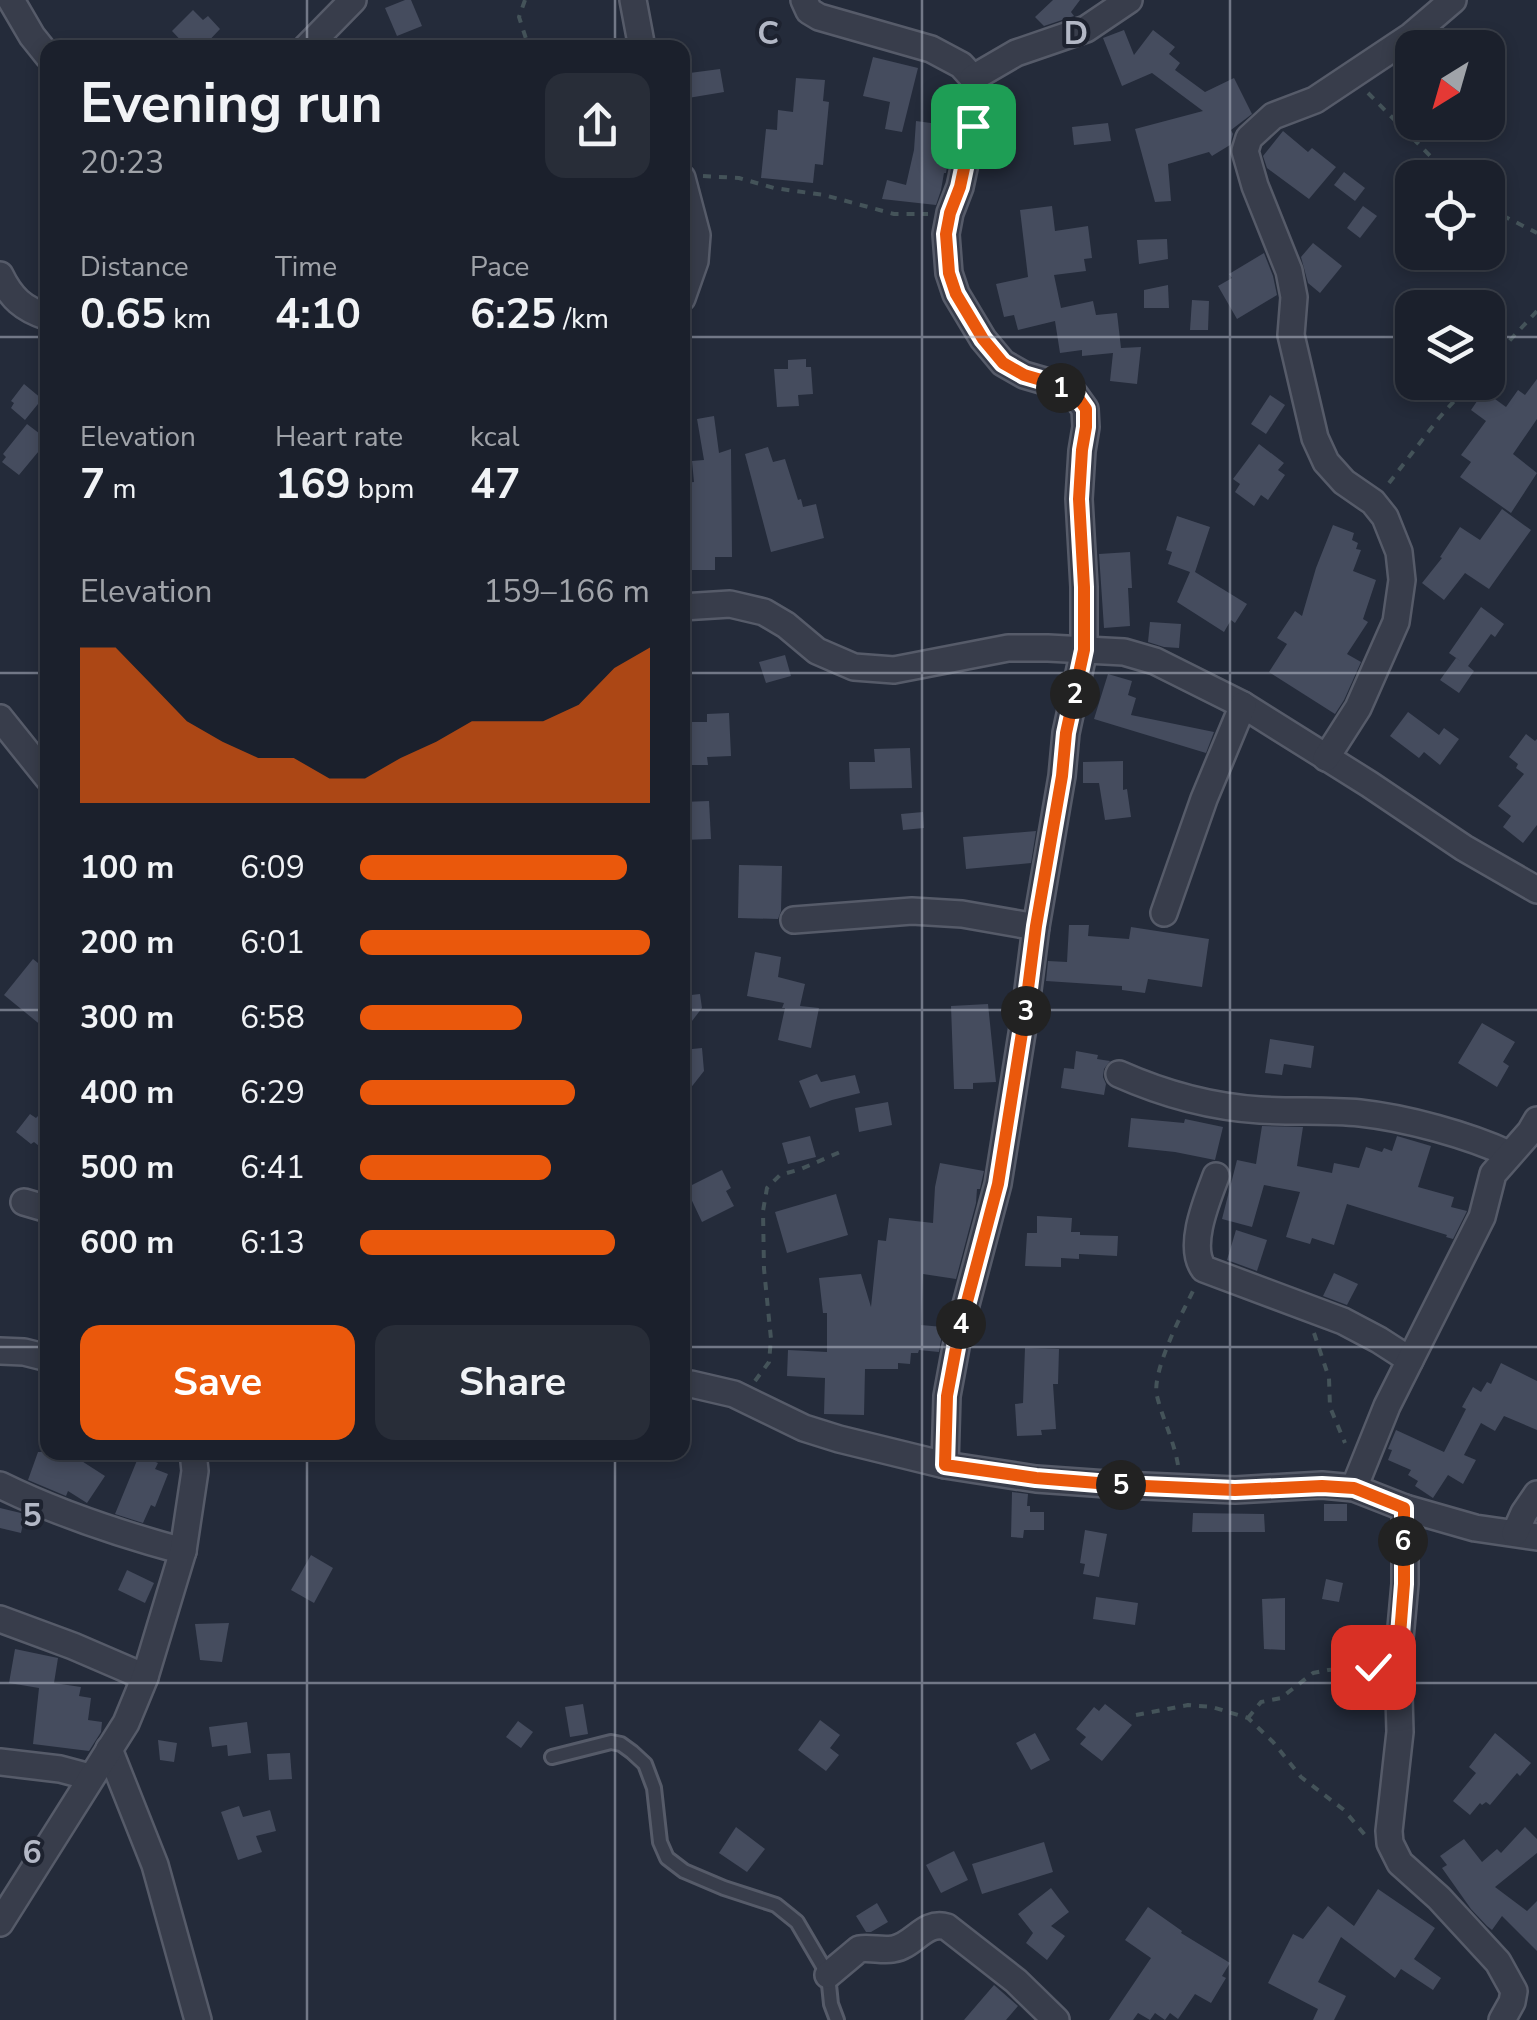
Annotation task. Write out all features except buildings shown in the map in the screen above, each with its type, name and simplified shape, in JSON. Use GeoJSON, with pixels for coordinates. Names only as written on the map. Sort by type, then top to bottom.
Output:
{"type":"FeatureCollection","features":[{"type":"Feature","properties":{"kind":"street"},"geometry":{"type":"LineString","coordinates":[[11,0],[40,46]]}},
{"type":"Feature","properties":{"kind":"street"},"geometry":{"type":"LineString","coordinates":[[314,40],[353,0]]}},
{"type":"Feature","properties":{"kind":"street"},"geometry":{"type":"LineString","coordinates":[[632,0],[640,40]]}},
{"type":"Feature","properties":{"kind":"street"},"geometry":{"type":"LineString","coordinates":[[804,0],[809,11],[819,18],[931,49],[962,64],[973,78],[973,126],[946,234],[949,273],[956,294],[983,339],[1003,363],[1076,395],[1086,409],[1079,499],[1084,650],[1066,733],[1060,794],[998,1184],[959,1332],[947,1396],[945,1465]]}},
{"type":"Feature","properties":{"kind":"street"},"geometry":{"type":"LineString","coordinates":[[973,78],[1016,53],[1086,29],[1129,0]]}},
{"type":"Feature","properties":{"kind":"street"},"geometry":{"type":"LineString","coordinates":[[1326,758],[1358,708],[1396,622],[1402,580],[1398,552],[1385,517],[1326,462],[1315,438],[1291,335],[1294,297],[1290,271],[1245,151],[1250,138],[1273,116],[1315,100],[1411,36],[1453,0]]}},
{"type":"Feature","properties":{"kind":"street"},"geometry":{"type":"LineString","coordinates":[[690,208],[698,235],[690,275]]}},
{"type":"Feature","properties":{"kind":"street"},"geometry":{"type":"LineString","coordinates":[[0,275],[14,299],[26,310],[40,314]]}},
{"type":"Feature","properties":{"kind":"street"},"geometry":{"type":"LineString","coordinates":[[690,606],[730,604],[764,612],[817,651],[854,667],[894,670],[1008,648],[1124,652],[1155,661],[1242,705],[1464,848],[1537,890]]}},
{"type":"Feature","properties":{"kind":"street"},"geometry":{"type":"LineString","coordinates":[[1164,913],[1242,705]]}},
{"type":"Feature","properties":{"kind":"street"},"geometry":{"type":"LineString","coordinates":[[0,718],[40,768]]}},
{"type":"Feature","properties":{"kind":"street"},"geometry":{"type":"LineString","coordinates":[[794,920],[912,911],[962,914],[1036,926]]}},
{"type":"Feature","properties":{"kind":"street"},"geometry":{"type":"LineString","coordinates":[[1120,1074],[1150,1088],[1202,1102],[1259,1110],[1365,1114],[1484,1142],[1508,1154]]}},
{"type":"Feature","properties":{"kind":"street"},"geometry":{"type":"LineString","coordinates":[[1357,1481],[1387,1406],[1482,1217],[1493,1174],[1537,1120]]}},
{"type":"Feature","properties":{"kind":"street"},"geometry":{"type":"LineString","coordinates":[[1216,1176],[1204,1208],[1196,1251],[1204,1268],[1343,1321],[1410,1360]]}},
{"type":"Feature","properties":{"kind":"street"},"geometry":{"type":"LineString","coordinates":[[0,1351],[40,1356]]}},
{"type":"Feature","properties":{"kind":"street"},"geometry":{"type":"LineString","coordinates":[[690,1384],[734,1394],[804,1428],[839,1439],[945,1465],[1036,1478],[1235,1490],[1357,1481],[1404,1508],[1475,1528],[1526,1535],[1524,1512],[1537,1494]]}},
{"type":"Feature","properties":{"kind":"street"},"geometry":{"type":"LineString","coordinates":[[0,1923],[126,1723],[145,1677],[183,1551],[194,1460]]}},
{"type":"Feature","properties":{"kind":"street"},"geometry":{"type":"LineString","coordinates":[[0,1485],[127,1536],[183,1551]]}},
{"type":"Feature","properties":{"kind":"street"},"geometry":{"type":"LineString","coordinates":[[1404,1508],[1398,1660],[1400,1732],[1389,1831],[1400,1863],[1450,1909],[1498,1962],[1514,1991],[1502,2020]]}},
{"type":"Feature","properties":{"kind":"street"},"geometry":{"type":"LineString","coordinates":[[0,1619],[145,1677]]}},
{"type":"Feature","properties":{"kind":"street"},"geometry":{"type":"LineString","coordinates":[[109,1749],[155,1866],[198,2020]]}},
{"type":"Feature","properties":{"kind":"street"},"geometry":{"type":"LineString","coordinates":[[0,1762],[60,1768],[90,1777]]}},
{"type":"Feature","properties":{"kind":"street"},"geometry":{"type":"LineString","coordinates":[[828,1976],[859,1950],[896,1949],[937,1924],[1016,1981],[1056,2020]]}},
{"type":"Feature","properties":{"kind":"lane"},"geometry":{"type":"LineString","coordinates":[[552,1756],[611,1742],[632,1752],[645,1764],[654,1788],[660,1842],[668,1858],[684,1870],[724,1888],[776,1905],[798,1922],[828,1976],[838,2020]]}},
{"type":"Feature","properties":{"kind":"path"},"geometry":{"type":"LineString","coordinates":[[524,0],[519,17],[527,40]]}},
{"type":"Feature","properties":{"kind":"path"},"geometry":{"type":"LineString","coordinates":[[1349,77],[1435,160]]}},
{"type":"Feature","properties":{"kind":"path"},"geometry":{"type":"LineString","coordinates":[[690,182],[708,176],[739,178],[894,214],[950,213]]}},
{"type":"Feature","properties":{"kind":"path"},"geometry":{"type":"LineString","coordinates":[[1505,217],[1537,233]]}},
{"type":"Feature","properties":{"kind":"path"},"geometry":{"type":"LineString","coordinates":[[1505,345],[1537,310]]}},
{"type":"Feature","properties":{"kind":"path"},"geometry":{"type":"LineString","coordinates":[[1373,502],[1455,400]]}},
{"type":"Feature","properties":{"kind":"path"},"geometry":{"type":"LineString","coordinates":[[734,1394],[760,1377],[769,1362],[763,1211],[767,1188],[780,1175],[840,1152]]}},
{"type":"Feature","properties":{"kind":"path"},"geometry":{"type":"LineString","coordinates":[[1187,1489],[1156,1385],[1166,1351],[1204,1268]]}},
{"type":"Feature","properties":{"kind":"path"},"geometry":{"type":"LineString","coordinates":[[1302,1306],[1326,1365],[1330,1407],[1357,1481]]}},
{"type":"Feature","properties":{"kind":"path"},"geometry":{"type":"LineString","coordinates":[[1248,1718],[1261,1702],[1281,1698],[1312,1673],[1373,1667],[1398,1660]]}},
{"type":"Feature","properties":{"kind":"path"},"geometry":{"type":"LineString","coordinates":[[1136,1715],[1188,1704],[1248,1718],[1274,1742],[1300,1777],[1344,1810],[1372,1842],[1394,1853]]}},
{"type":"Feature","properties":{"kind":"route"},"geometry":{"type":"LineString","coordinates":[[973,126],[946,234],[949,273],[956,294],[983,339],[1003,363],[1076,395],[1086,409],[1079,499],[1084,650],[1066,733],[1010,1120],[947,1396],[945,1465],[1122,1485],[1235,1490],[1354,1488],[1404,1508],[1398,1660],[1373,1667]]}}]}
